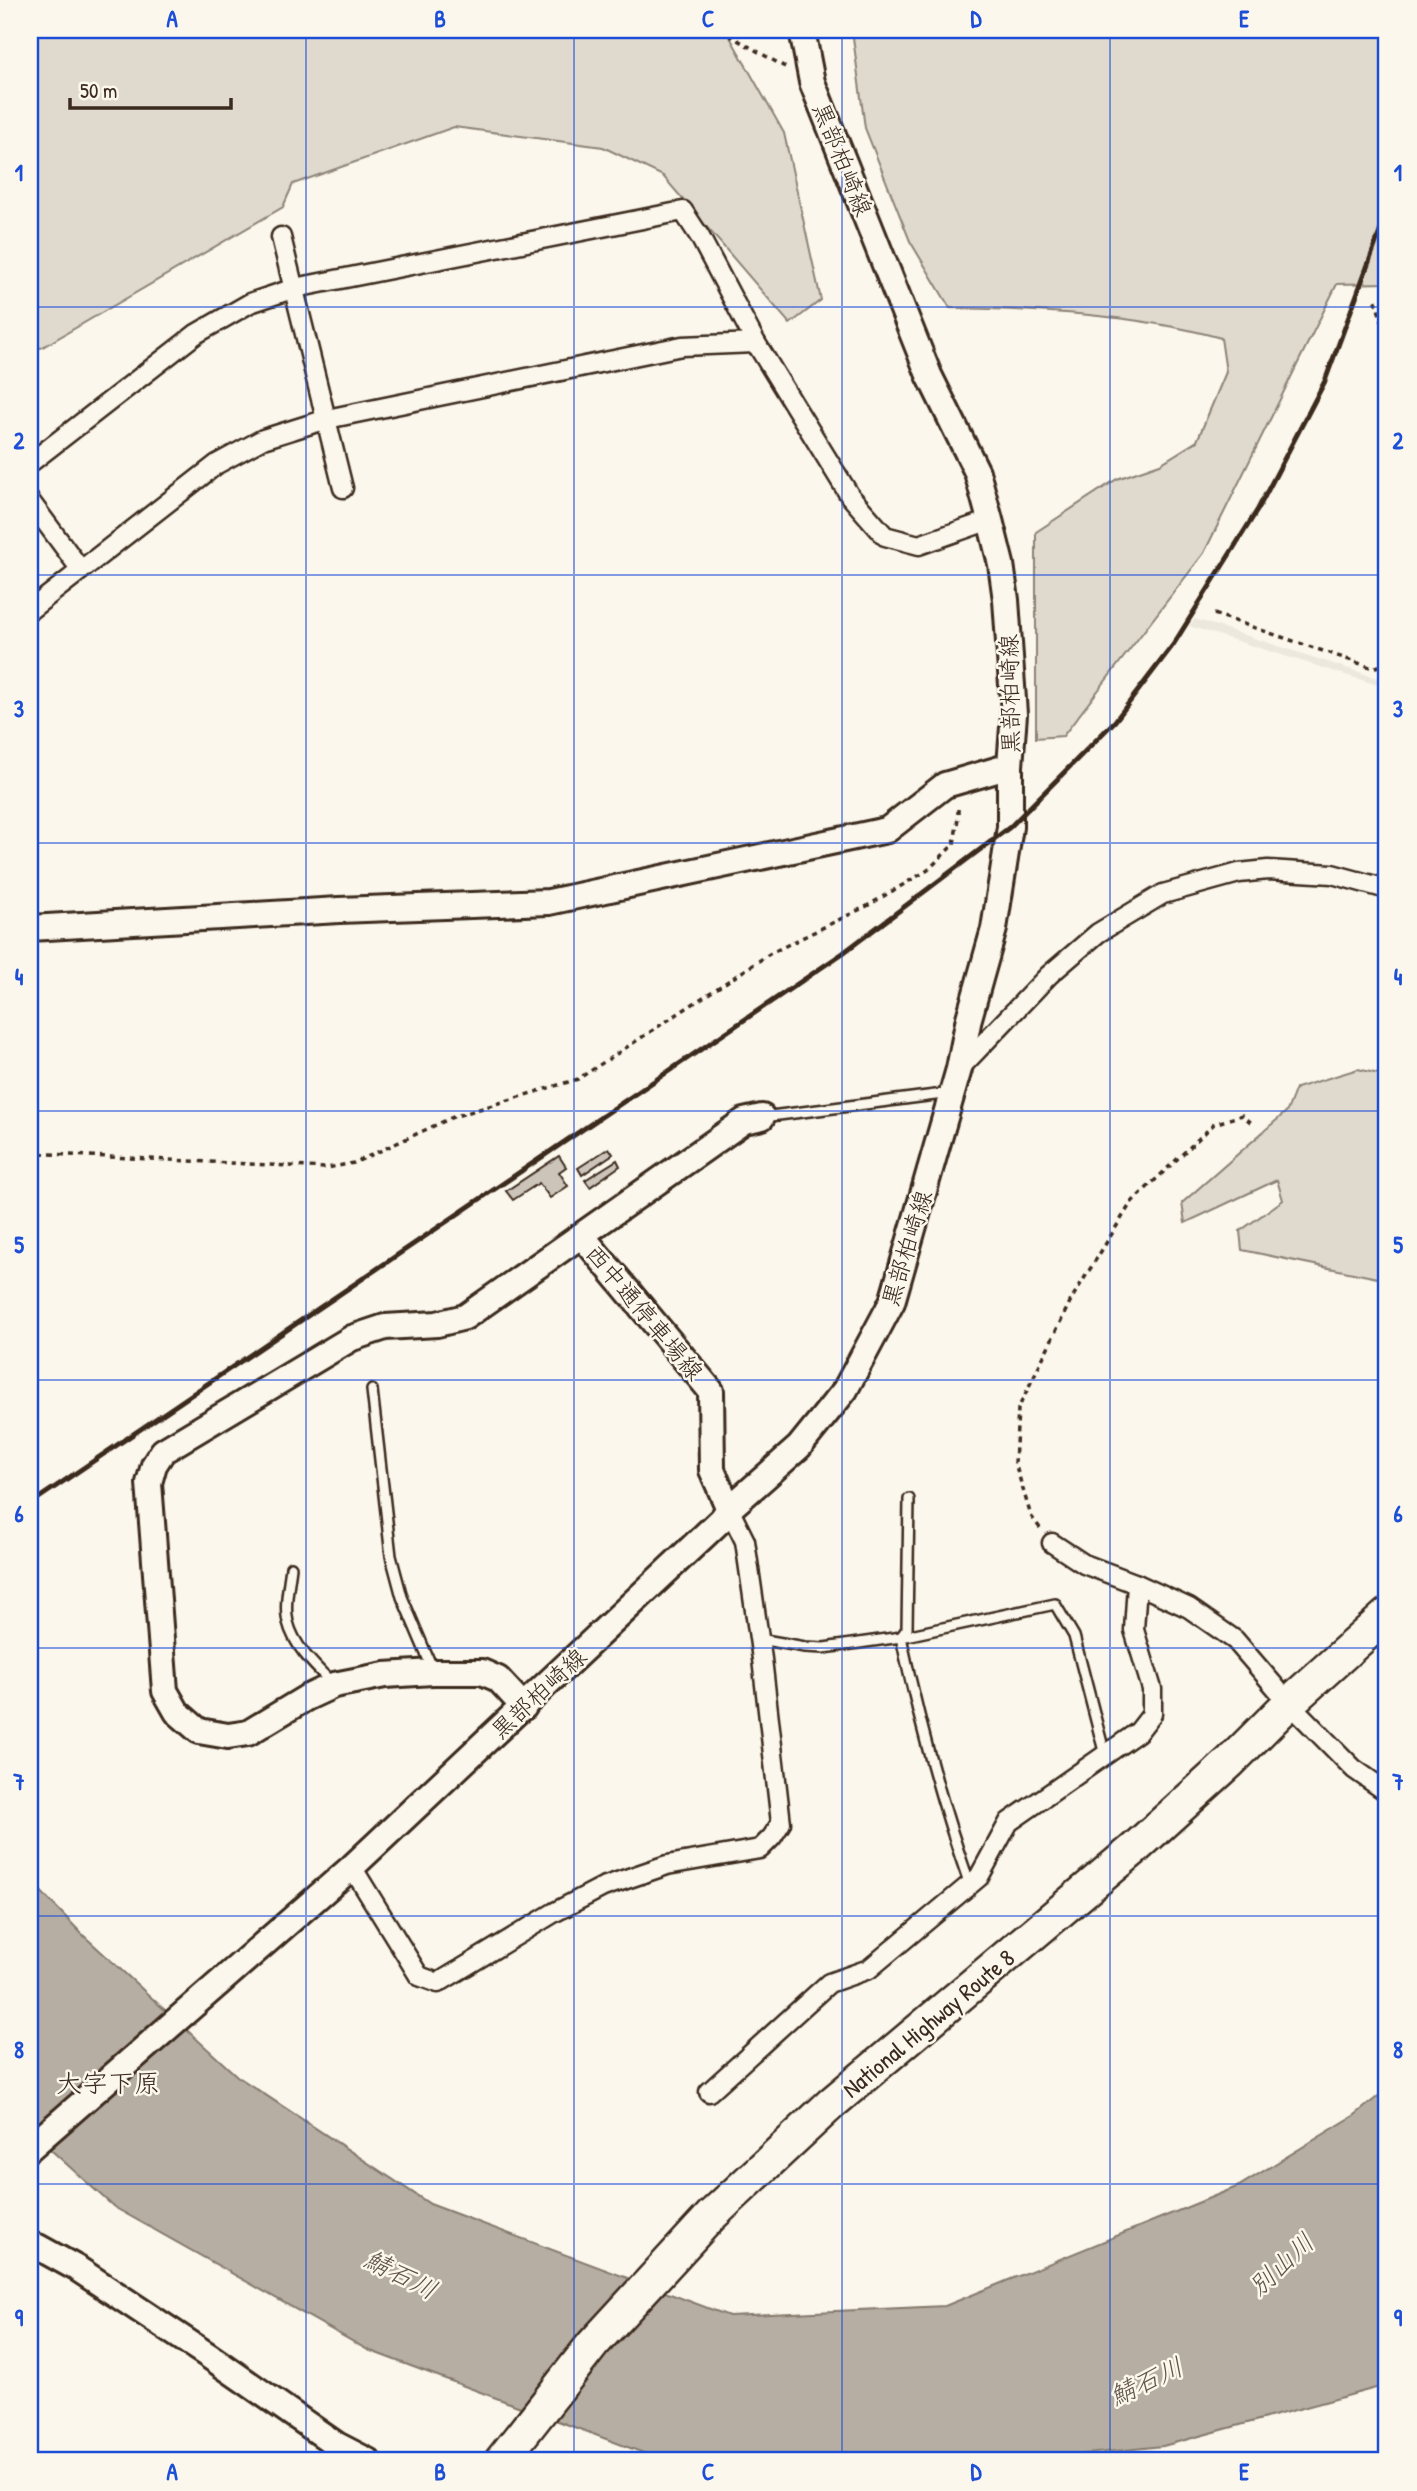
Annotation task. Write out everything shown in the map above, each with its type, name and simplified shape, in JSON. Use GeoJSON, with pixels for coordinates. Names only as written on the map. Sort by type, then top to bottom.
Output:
{"type":"FeatureCollection","features":[{"type":"Feature","properties":{"kind":"highway","name":"National Highway Route 8"},"geometry":{"type":"LineString","coordinates":[[508,2452],[593,2344],[711,2216],[832,2103],[1133,1850],[1387,1615]]}},
{"type":"Feature","properties":{"kind":"main road","name":"黒部柏崎線"},"geometry":{"type":"LineString","coordinates":[[30,2148],[352,1867],[722,1519],[729,1509],[799,1447],[845,1390],[892,1302],[956,1081],[969,1018],[998,909],[1010,827],[1010,766],[1014,714],[1006,600],[1001,564],[977,472],[929,375],[813,82],[802,30]]}},
{"type":"Feature","properties":{"kind":"main road"},"geometry":{"type":"LineString","coordinates":[[30,928],[339,910],[549,902],[887,830],[945,785],[1010,766]]}},
{"type":"Feature","properties":{"kind":"main road"},"geometry":{"type":"LineString","coordinates":[[524,1707],[498,1679],[482,1672],[384,1675],[334,1685],[306,1698],[248,1733],[228,1736],[199,1731],[177,1712],[165,1691],[149,1483],[153,1465],[163,1451],[352,1338],[385,1326],[437,1324],[465,1317],[744,1121],[762,1117]]}},
{"type":"Feature","properties":{"kind":"main road","name":"西中通停車場線"},"geometry":{"type":"LineString","coordinates":[[582,1237],[711,1391],[712,1470],[729,1509]]}},
{"type":"Feature","properties":{"kind":"main road"},"geometry":{"type":"LineString","coordinates":[[30,2245],[78,2269],[333,2453],[368,2461]]}},
{"type":"Feature","properties":{"kind":"street"},"geometry":{"type":"LineString","coordinates":[[30,463],[196,334],[250,303],[295,288],[683,211],[700,237],[756,343],[850,496],[885,536],[919,545],[990,520]]}},
{"type":"Feature","properties":{"kind":"street"},"geometry":{"type":"LineString","coordinates":[[281,237],[344,488]]}},
{"type":"Feature","properties":{"kind":"street"},"geometry":{"type":"LineString","coordinates":[[30,610],[217,464],[263,439],[327,419],[682,346],[756,343]]}},
{"type":"Feature","properties":{"kind":"street"},"geometry":{"type":"LineString","coordinates":[[30,501],[81,570]]}},
{"type":"Feature","properties":{"kind":"street"},"geometry":{"type":"LineString","coordinates":[[956,1081],[1049,975],[1098,933],[1163,894],[1238,873],[1268,870],[1332,874],[1387,889]]}},
{"type":"Feature","properties":{"kind":"street"},"geometry":{"type":"LineString","coordinates":[[352,1867],[419,1976],[438,1983],[555,1912],[603,1887],[667,1866],[760,1849],[781,1823],[759,1639],[744,1541],[729,1509]]}},
{"type":"Feature","properties":{"kind":"street"},"geometry":{"type":"LineString","coordinates":[[1052,1544],[1084,1564],[1138,1584],[1189,1608],[1235,1640],[1289,1703],[1354,1769],[1387,1792]]}},
{"type":"Feature","properties":{"kind":"street"},"geometry":{"type":"LineString","coordinates":[[709,2092],[829,1983],[869,1969],[979,1877],[1009,1822],[1138,1732],[1152,1714],[1152,1689],[1134,1630],[1138,1584]]}},
{"type":"Feature","properties":{"kind":"lane"},"geometry":{"type":"LineString","coordinates":[[762,1117],[956,1081]]}},
{"type":"Feature","properties":{"kind":"lane"},"geometry":{"type":"LineString","coordinates":[[372,1390],[391,1556],[402,1597],[433,1672]]}},
{"type":"Feature","properties":{"kind":"lane"},"geometry":{"type":"LineString","coordinates":[[909,1499],[907,1629],[901,1637],[918,1718],[970,1885]]}},
{"type":"Feature","properties":{"kind":"lane"},"geometry":{"type":"LineString","coordinates":[[291,1567],[288,1623],[300,1647],[334,1685]]}},
{"type":"Feature","properties":{"kind":"lane"},"geometry":{"type":"LineString","coordinates":[[759,1639],[824,1648],[901,1637],[1055,1604],[1074,1636],[1105,1755]]}},
{"type":"Feature","properties":{"kind":"path"},"geometry":{"type":"LineString","coordinates":[[720,30],[813,82]]}},
{"type":"Feature","properties":{"kind":"path"},"geometry":{"type":"LineString","coordinates":[[1387,297],[1376,302],[1387,338]]}},
{"type":"Feature","properties":{"kind":"path"},"geometry":{"type":"LineString","coordinates":[[1214,614],[1373,668],[1387,663]]}},
{"type":"Feature","properties":{"kind":"path"},"geometry":{"type":"LineString","coordinates":[[30,1153],[327,1168],[354,1163],[453,1117],[578,1079],[771,953],[867,906],[928,870],[954,844],[958,818],[957,795],[945,785]]}},
{"type":"Feature","properties":{"kind":"path"},"geometry":{"type":"LineString","coordinates":[[1052,1544],[1031,1516],[1015,1464],[1018,1409],[1072,1297],[1130,1203],[1214,1124],[1242,1115],[1253,1124]]}},
{"type":"Feature","properties":{"kind":"shaded area"},"geometry":{"type":"Polygon","coordinates":[[[30,30],[726,30],[784,133],[821,300],[790,324],[663,176],[603,147],[454,127],[293,184],[283,207],[41,348],[30,345],[30,30]]]}},
{"type":"Feature","properties":{"kind":"shaded area"},"geometry":{"type":"Polygon","coordinates":[[[852,30],[1387,30],[1387,283],[1337,284],[1204,553],[1063,736],[1036,738],[1036,532],[1117,479],[1160,464],[1197,441],[1226,372],[1221,338],[1121,318],[950,308],[910,241],[865,128],[852,30]]]}},
{"type":"Feature","properties":{"kind":"shaded area"},"geometry":{"type":"Polygon","coordinates":[[[1195,619],[1377,678],[1387,674],[1387,688],[1189,626],[1195,619]]]}},
{"type":"Feature","properties":{"kind":"shaded area"},"geometry":{"type":"Polygon","coordinates":[[[1358,1069],[1387,1076],[1387,1280],[1242,1250],[1240,1231],[1283,1200],[1277,1180],[1185,1223],[1182,1203],[1287,1111],[1296,1088],[1358,1069]]]}},
{"type":"Feature","properties":{"kind":"water"},"geometry":{"type":"Polygon","coordinates":[[[30,1880],[83,1935],[237,2076],[430,2204],[729,2316],[945,2306],[1239,2186],[1355,2115],[1387,2089],[1387,2385],[1163,2446],[1020,2461],[665,2461],[368,2350],[114,2207],[30,2131],[30,1880]]]}},
{"type":"Feature","properties":{"kind":"building"},"geometry":{"type":"Polygon","coordinates":[[[609,1148],[613,1154],[582,1175],[578,1168],[609,1148]]]}},
{"type":"Feature","properties":{"kind":"building"},"geometry":{"type":"Polygon","coordinates":[[[559,1156],[566,1167],[559,1172],[568,1186],[550,1198],[539,1183],[513,1200],[506,1191],[559,1156]]]}},
{"type":"Feature","properties":{"kind":"building"},"geometry":{"type":"Polygon","coordinates":[[[617,1160],[620,1166],[590,1187],[585,1180],[617,1160]]]}},
{"type":"Feature","properties":{"kind":"railway"},"geometry":{"type":"LineString","coordinates":[[30,1504],[843,953],[1010,827],[1115,721],[1173,645],[1258,509],[1325,381],[1387,213]]}},
{"type":"Feature","properties":{"kind":"district","name":"大字下原"},"geometry":{"type":"Point","coordinates":[108,2082]}},
{"type":"Feature","properties":{"kind":"water label","name":"別山川"},"geometry":{"type":"Point","coordinates":[1281,2264]}},
{"type":"Feature","properties":{"kind":"water label","name":"鯖石川"},"geometry":{"type":"Point","coordinates":[401,2274]}},
{"type":"Feature","properties":{"kind":"water label","name":"鯖石川"},"geometry":{"type":"Point","coordinates":[1146,2381]}}]}
